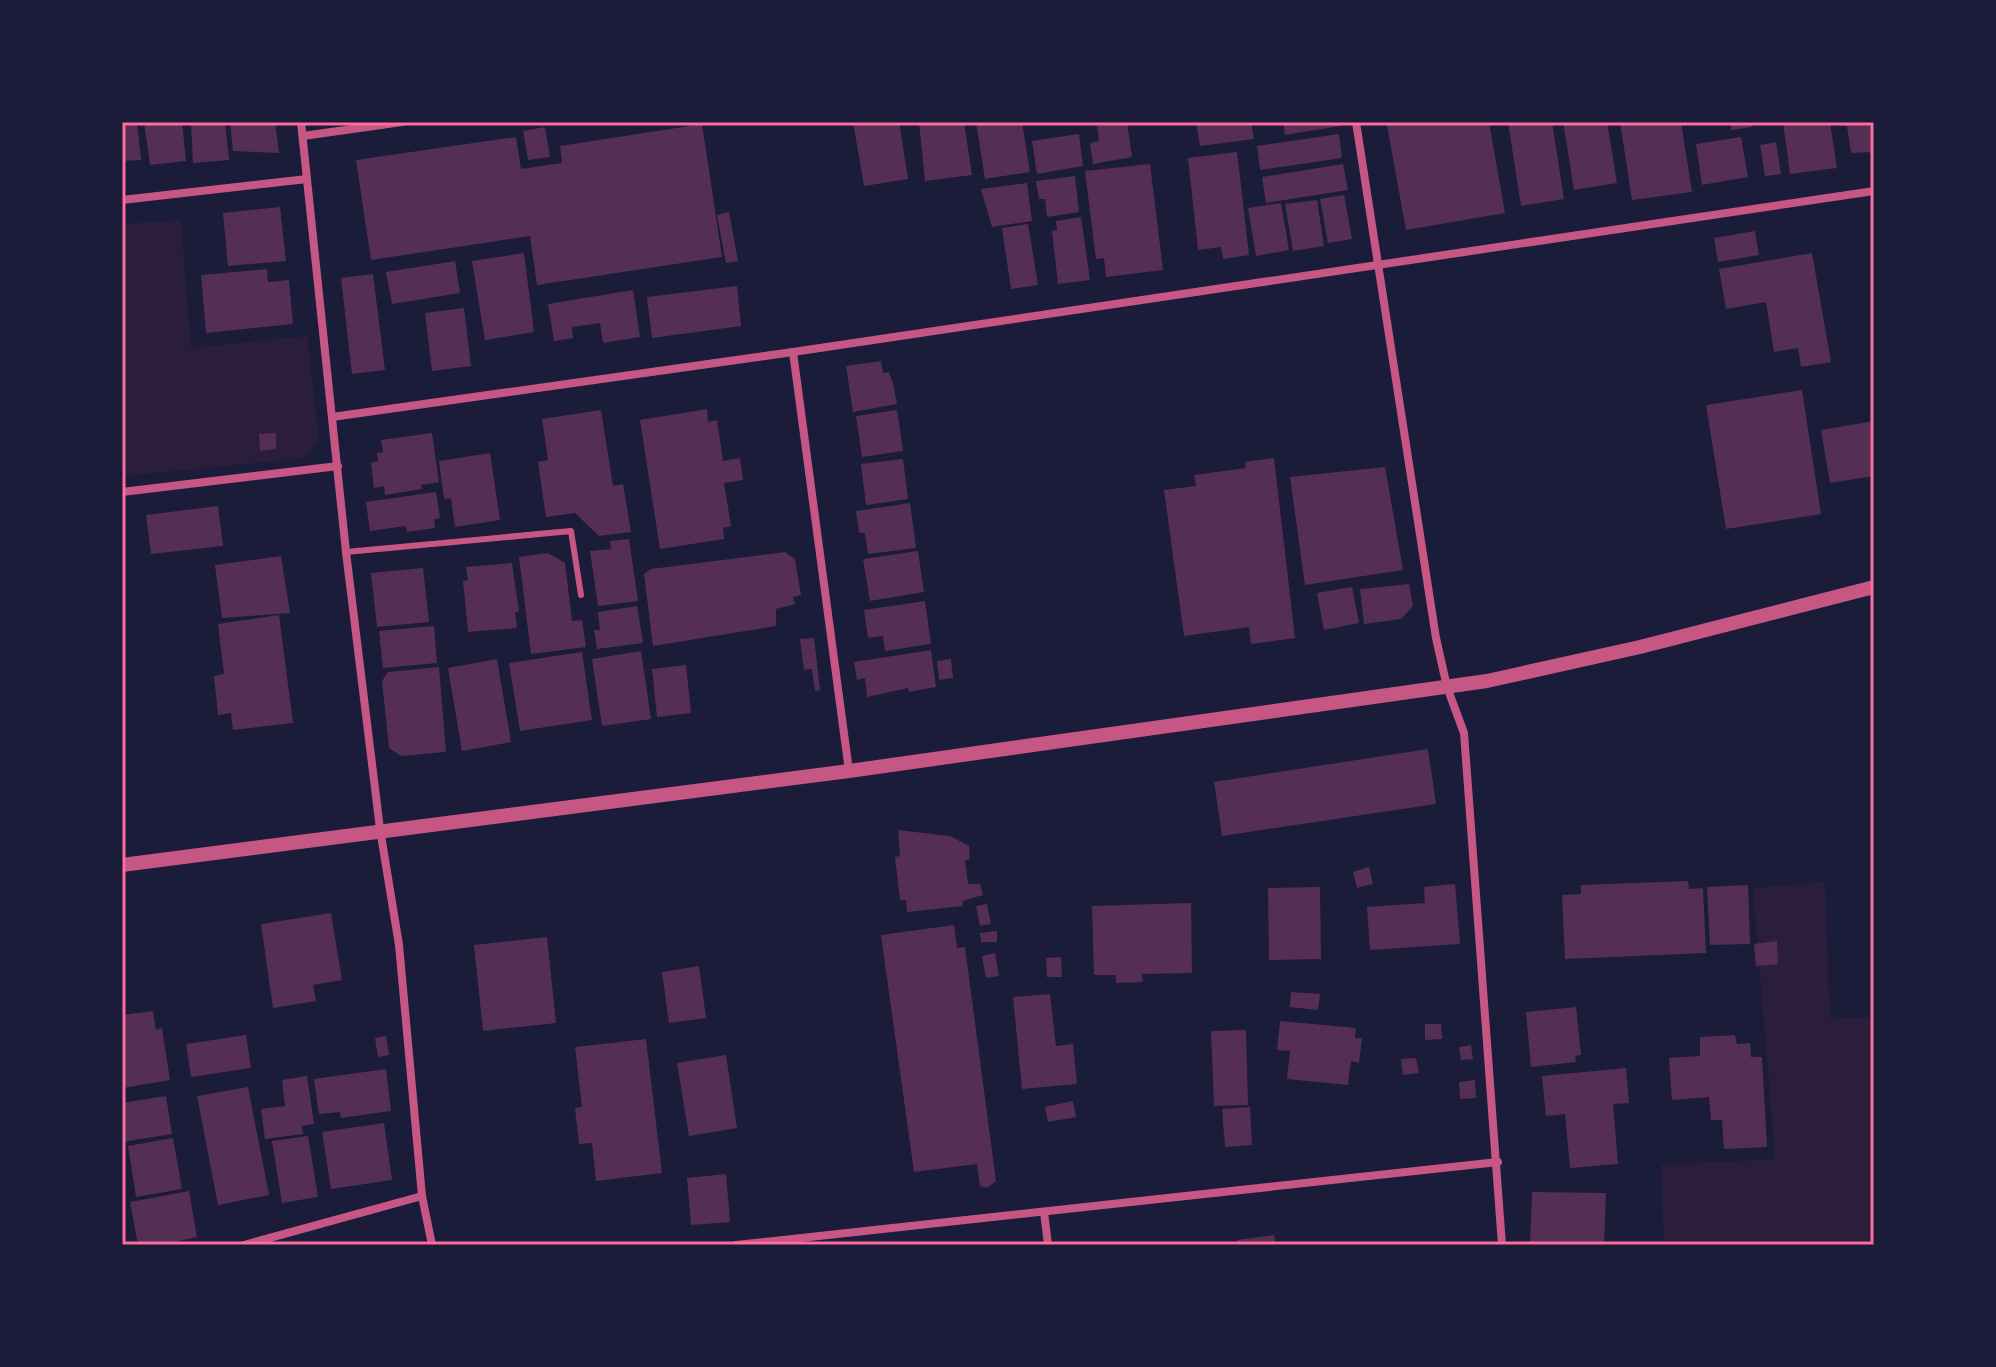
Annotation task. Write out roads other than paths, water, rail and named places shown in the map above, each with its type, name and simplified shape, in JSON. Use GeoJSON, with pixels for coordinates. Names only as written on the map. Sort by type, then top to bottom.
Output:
{"type":"FeatureCollection","features":[{"type":"Feature","properties":{"kind":"street"},"geometry":{"type":"LineString","coordinates":[[301,122],[346,552],[380,829],[399,945],[422,1196],[432,1245]]}},
{"type":"Feature","properties":{"kind":"street"},"geometry":{"type":"LineString","coordinates":[[303,136],[402,122]]}},
{"type":"Feature","properties":{"kind":"street"},"geometry":{"type":"LineString","coordinates":[[1356,122],[1376,266],[1447,687],[1464,733],[1502,1245]]}},
{"type":"Feature","properties":{"kind":"street"},"geometry":{"type":"LineString","coordinates":[[122,200],[307,179]]}},
{"type":"Feature","properties":{"kind":"street"},"geometry":{"type":"LineString","coordinates":[[332,417],[793,352],[1874,191]]}},
{"type":"Feature","properties":{"kind":"street"},"geometry":{"type":"LineString","coordinates":[[793,352],[849,771]]}},
{"type":"Feature","properties":{"kind":"street"},"geometry":{"type":"LineString","coordinates":[[122,492],[338,466]]}},
{"type":"Feature","properties":{"kind":"street"},"geometry":{"type":"LineString","coordinates":[[122,865],[380,829],[849,771],[1447,687],[1640,647],[1874,587]]}},
{"type":"Feature","properties":{"kind":"street"},"geometry":{"type":"LineString","coordinates":[[736,1245],[1498,1162]]}},
{"type":"Feature","properties":{"kind":"street"},"geometry":{"type":"LineString","coordinates":[[244,1245],[422,1196]]}},
{"type":"Feature","properties":{"kind":"street"},"geometry":{"type":"LineString","coordinates":[[1044,1212],[1048,1245]]}},
{"type":"Feature","properties":{"kind":"street"},"geometry":{"type":"LineString","coordinates":[[844,1234],[845,1245]]}},
{"type":"Feature","properties":{"kind":"lane"},"geometry":{"type":"LineString","coordinates":[[346,552],[571,531],[581,595]]}}]}
